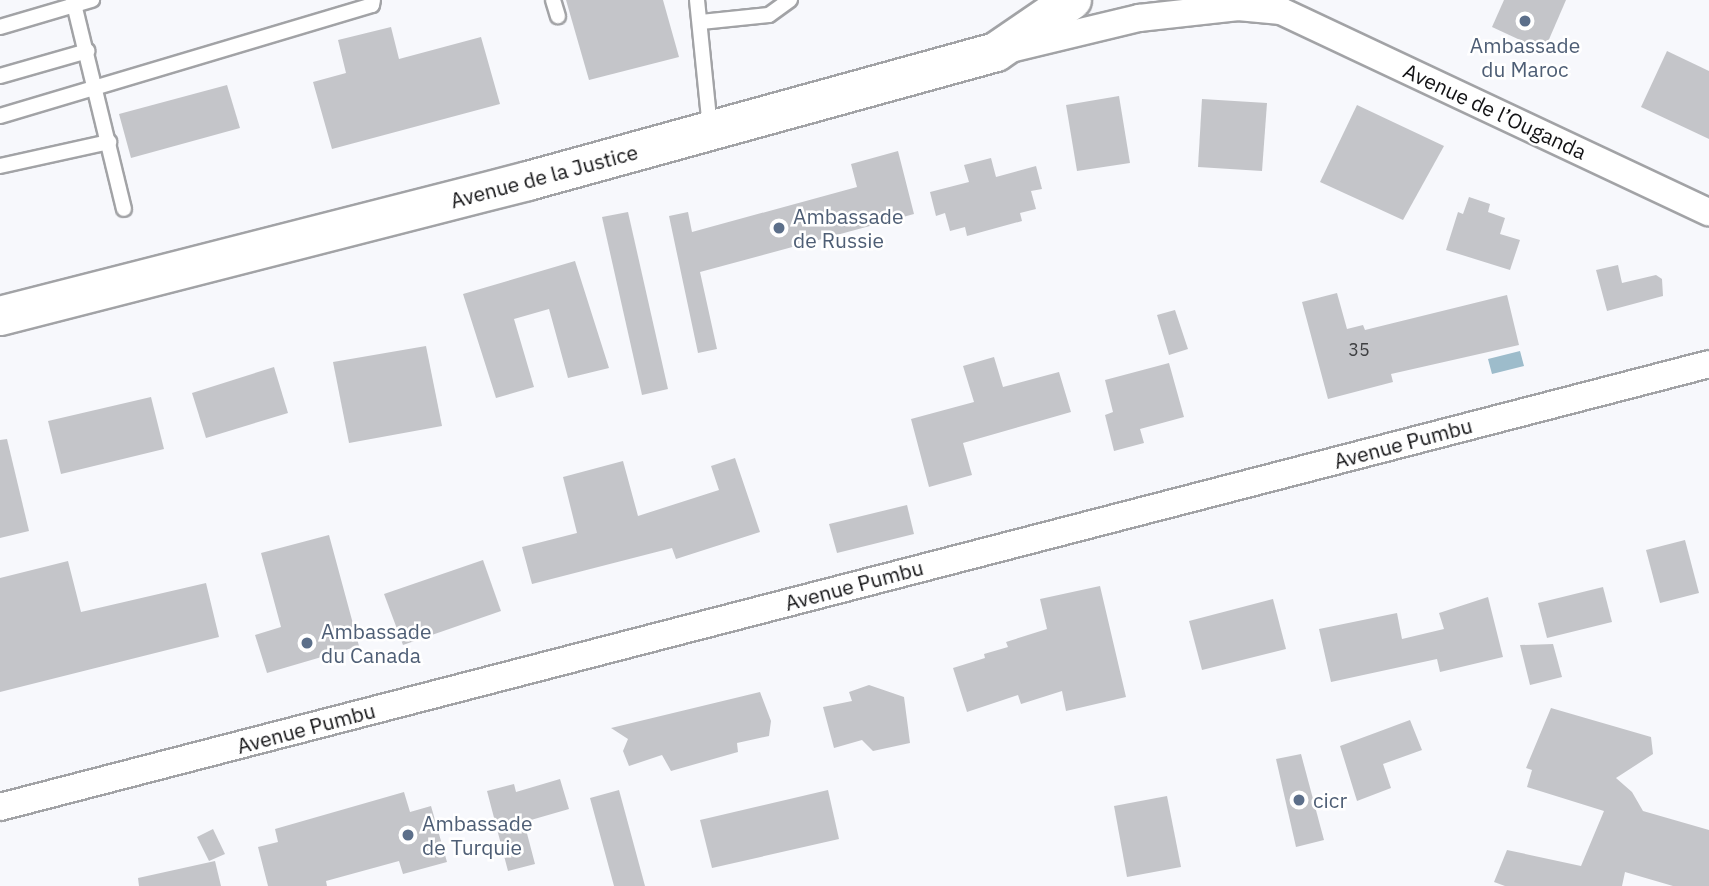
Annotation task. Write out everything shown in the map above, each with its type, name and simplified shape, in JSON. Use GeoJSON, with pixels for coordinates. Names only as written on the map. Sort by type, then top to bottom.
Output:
{"type":"FeatureCollection","features":[{"type":"Feature","properties":{"kind":"main road","name":"Avenue de la Justice"},"geometry":{"type":"LineString","coordinates":[[0,316],[711,132],[996,52],[1072,0]]}},
{"type":"Feature","properties":{"kind":"street","name":"Avenue de l’Ouganda"},"geometry":{"type":"LineString","coordinates":[[996,52],[1139,18],[1277,5],[1709,212]]}},
{"type":"Feature","properties":{"kind":"street","name":"Avenue Pumbu"},"geometry":{"type":"LineString","coordinates":[[0,807],[1709,364]]}},
{"type":"Feature","properties":{"kind":"lane"},"geometry":{"type":"LineString","coordinates":[[0,27],[73,2],[92,0]]}},
{"type":"Feature","properties":{"kind":"lane"},"geometry":{"type":"LineString","coordinates":[[0,116],[372,5],[373,0]]}},
{"type":"Feature","properties":{"kind":"lane"},"geometry":{"type":"LineString","coordinates":[[553,0],[558,16]]}},
{"type":"Feature","properties":{"kind":"lane"},"geometry":{"type":"LineString","coordinates":[[697,0],[711,132]]}},
{"type":"Feature","properties":{"kind":"lane"},"geometry":{"type":"LineString","coordinates":[[701,22],[769,15],[790,0]]}},
{"type":"Feature","properties":{"kind":"lane"},"geometry":{"type":"LineString","coordinates":[[73,2],[97,89],[124,209]]}},
{"type":"Feature","properties":{"kind":"lane"},"geometry":{"type":"LineString","coordinates":[[0,76],[87,51]]}},
{"type":"Feature","properties":{"kind":"lane"},"geometry":{"type":"LineString","coordinates":[[0,166],[109,142]]}},
{"type":"Feature","properties":{"kind":"water"},"geometry":{"type":"Polygon","coordinates":[[[1520,351],[1524,366],[1492,374],[1488,359],[1520,351]]]}},
{"type":"Feature","properties":{"kind":"building"},"geometry":{"type":"Polygon","coordinates":[[[566,0],[663,0],[679,57],[589,80],[566,0]]]}},
{"type":"Feature","properties":{"kind":"building"},"geometry":{"type":"Polygon","coordinates":[[[1504,0],[1566,0],[1544,51],[1492,27],[1504,0]]]}},
{"type":"Feature","properties":{"kind":"building"},"geometry":{"type":"Polygon","coordinates":[[[391,27],[399,59],[481,37],[500,104],[332,149],[313,82],[346,73],[338,40],[391,27]]]}},
{"type":"Feature","properties":{"kind":"building"},"geometry":{"type":"Polygon","coordinates":[[[1667,51],[1709,71],[1709,139],[1641,107],[1667,51]]]}},
{"type":"Feature","properties":{"kind":"building"},"geometry":{"type":"Polygon","coordinates":[[[227,85],[240,128],[131,158],[119,114],[227,85]]]}},
{"type":"Feature","properties":{"kind":"building"},"geometry":{"type":"Polygon","coordinates":[[[1119,96],[1130,163],[1077,171],[1066,105],[1119,96]]]}},
{"type":"Feature","properties":{"kind":"building"},"geometry":{"type":"Polygon","coordinates":[[[1202,99],[1267,103],[1262,171],[1198,167],[1202,99]]]}},
{"type":"Feature","properties":{"kind":"building"},"geometry":{"type":"Polygon","coordinates":[[[1357,105],[1444,146],[1403,220],[1320,182],[1357,105]]]}},
{"type":"Feature","properties":{"kind":"building"},"geometry":{"type":"Polygon","coordinates":[[[898,151],[914,214],[700,272],[717,349],[698,353],[669,216],[688,212],[692,232],[857,187],[851,164],[898,151]]]}},
{"type":"Feature","properties":{"kind":"building"},"geometry":{"type":"Polygon","coordinates":[[[991,158],[996,177],[1036,166],[1042,189],[1031,191],[1036,209],[1020,213],[1022,221],[967,236],[965,227],[950,231],[945,213],[936,216],[930,192],[969,182],[964,165],[991,158]]]}},
{"type":"Feature","properties":{"kind":"building"},"geometry":{"type":"Polygon","coordinates":[[[1469,197],[1490,204],[1488,212],[1505,218],[1500,234],[1520,240],[1510,270],[1446,250],[1458,212],[1463,214],[1469,197]]]}},
{"type":"Feature","properties":{"kind":"building"},"geometry":{"type":"Polygon","coordinates":[[[628,212],[668,389],[642,395],[602,217],[628,212]]]}},
{"type":"Feature","properties":{"kind":"building"},"geometry":{"type":"Polygon","coordinates":[[[575,261],[609,368],[568,378],[549,309],[514,319],[534,387],[496,398],[463,294],[575,261]]]}},
{"type":"Feature","properties":{"kind":"building"},"geometry":{"type":"Polygon","coordinates":[[[1618,265],[1622,283],[1656,275],[1662,279],[1663,296],[1607,311],[1596,270],[1618,265]]]}},
{"type":"Feature","properties":{"kind":"building"},"geometry":{"type":"Polygon","coordinates":[[[1337,293],[1347,329],[1363,325],[1365,330],[1507,295],[1519,345],[1391,374],[1393,382],[1328,399],[1302,302],[1337,293]]]}},
{"type":"Feature","properties":{"kind":"building"},"geometry":{"type":"Polygon","coordinates":[[[1175,310],[1188,349],[1169,355],[1157,315],[1175,310]]]}},
{"type":"Feature","properties":{"kind":"building"},"geometry":{"type":"Polygon","coordinates":[[[426,346],[442,426],[349,443],[333,362],[426,346]]]}},
{"type":"Feature","properties":{"kind":"building"},"geometry":{"type":"Polygon","coordinates":[[[994,357],[1003,387],[1059,372],[1071,412],[963,443],[972,475],[929,487],[911,419],[974,402],[963,366],[994,357]]]}},
{"type":"Feature","properties":{"kind":"building"},"geometry":{"type":"Polygon","coordinates":[[[1169,363],[1184,417],[1140,429],[1144,443],[1114,451],[1105,415],[1113,412],[1105,380],[1169,363]]]}},
{"type":"Feature","properties":{"kind":"building"},"geometry":{"type":"Polygon","coordinates":[[[274,367],[288,413],[206,438],[192,393],[274,367]]]}},
{"type":"Feature","properties":{"kind":"building"},"geometry":{"type":"Polygon","coordinates":[[[151,397],[164,449],[61,474],[48,421],[151,397]]]}},
{"type":"Feature","properties":{"kind":"building"},"geometry":{"type":"Polygon","coordinates":[[[7,439],[29,531],[0,538],[0,440],[7,439]]]}},
{"type":"Feature","properties":{"kind":"building"},"geometry":{"type":"Polygon","coordinates":[[[735,458],[760,532],[676,559],[672,548],[532,584],[522,547],[577,533],[563,477],[623,461],[638,516],[719,490],[711,466],[735,458]]]}},
{"type":"Feature","properties":{"kind":"building"},"geometry":{"type":"Polygon","coordinates":[[[907,505],[914,534],[837,553],[829,524],[907,505]]]}},
{"type":"Feature","properties":{"kind":"building"},"geometry":{"type":"Polygon","coordinates":[[[329,535],[359,646],[267,673],[255,635],[281,627],[261,553],[329,535]]]}},
{"type":"Feature","properties":{"kind":"building"},"geometry":{"type":"Polygon","coordinates":[[[1685,540],[1699,593],[1660,603],[1646,550],[1685,540]]]}},
{"type":"Feature","properties":{"kind":"building"},"geometry":{"type":"Polygon","coordinates":[[[483,560],[501,611],[403,645],[384,594],[483,560]]]}},
{"type":"Feature","properties":{"kind":"building"},"geometry":{"type":"Polygon","coordinates":[[[68,561],[81,612],[206,583],[219,637],[0,692],[0,578],[68,561]]]}},
{"type":"Feature","properties":{"kind":"building"},"geometry":{"type":"Polygon","coordinates":[[[1100,586],[1126,697],[1066,711],[1062,691],[1021,704],[1018,695],[967,712],[953,668],[1008,647],[1006,642],[1047,629],[1040,599],[1100,586]]]}},
{"type":"Feature","properties":{"kind":"building"},"geometry":{"type":"Polygon","coordinates":[[[1603,587],[1612,622],[1547,638],[1538,603],[1603,587]]]}},
{"type":"Feature","properties":{"kind":"building"},"geometry":{"type":"Polygon","coordinates":[[[1488,597],[1503,657],[1440,672],[1437,659],[1331,682],[1319,629],[1397,613],[1402,639],[1444,629],[1439,613],[1488,597]]]}},
{"type":"Feature","properties":{"kind":"building"},"geometry":{"type":"Polygon","coordinates":[[[1273,599],[1286,649],[1202,670],[1189,621],[1273,599]]]}},
{"type":"Feature","properties":{"kind":"building"},"geometry":{"type":"Polygon","coordinates":[[[1553,644],[1562,677],[1530,685],[1520,645],[1553,644]]]}},
{"type":"Feature","properties":{"kind":"building"},"geometry":{"type":"Polygon","coordinates":[[[869,685],[904,697],[910,743],[873,751],[862,740],[834,748],[823,707],[852,701],[849,692],[869,685]]]}},
{"type":"Feature","properties":{"kind":"building"},"geometry":{"type":"Polygon","coordinates":[[[760,692],[771,721],[769,736],[737,743],[738,752],[671,771],[662,755],[629,766],[623,751],[628,739],[611,728],[760,692]]]}},
{"type":"Feature","properties":{"kind":"building"},"geometry":{"type":"Polygon","coordinates":[[[1551,708],[1651,737],[1653,754],[1616,778],[1632,792],[1643,811],[1709,830],[1709,886],[1673,886],[1625,872],[1622,886],[1505,886],[1494,882],[1507,850],[1581,866],[1604,811],[1527,787],[1532,770],[1526,768],[1551,708]]]}},
{"type":"Feature","properties":{"kind":"building"},"geometry":{"type":"Polygon","coordinates":[[[1410,720],[1422,750],[1383,764],[1391,788],[1357,801],[1340,746],[1410,720]]]}},
{"type":"Feature","properties":{"kind":"building","name":"cicr"},"geometry":{"type":"Polygon","coordinates":[[[1301,754],[1324,840],[1296,847],[1276,759],[1301,754]]]}},
{"type":"Feature","properties":{"kind":"building"},"geometry":{"type":"Polygon","coordinates":[[[560,779],[569,809],[524,822],[535,864],[508,871],[487,791],[514,784],[516,792],[560,779]]]}},
{"type":"Feature","properties":{"kind":"building"},"geometry":{"type":"Polygon","coordinates":[[[619,790],[645,886],[614,886],[590,798],[619,790]]]}},
{"type":"Feature","properties":{"kind":"building"},"geometry":{"type":"Polygon","coordinates":[[[828,790],[839,839],[712,868],[700,820],[828,790]]]}},
{"type":"Feature","properties":{"kind":"building"},"geometry":{"type":"Polygon","coordinates":[[[404,792],[410,812],[431,806],[447,862],[403,874],[399,861],[326,881],[327,886],[268,886],[258,847],[278,842],[275,829],[404,792]]]}},
{"type":"Feature","properties":{"kind":"building"},"geometry":{"type":"Polygon","coordinates":[[[1167,796],[1181,867],[1127,877],[1114,806],[1167,796]]]}},
{"type":"Feature","properties":{"kind":"building"},"geometry":{"type":"Polygon","coordinates":[[[213,829],[225,854],[209,861],[197,837],[213,829]]]}},
{"type":"Feature","properties":{"kind":"building"},"geometry":{"type":"Polygon","coordinates":[[[215,861],[221,886],[139,886],[138,878],[215,861]]]}},
{"type":"Feature","properties":{"kind":"place","name":"Ambassade du Maroc"},"geometry":{"type":"Point","coordinates":[1525,21]}},
{"type":"Feature","properties":{"kind":"place","name":"Ambassade de Russie"},"geometry":{"type":"Point","coordinates":[779,228]}},
{"type":"Feature","properties":{"kind":"place","name":"Ambassade du Canada"},"geometry":{"type":"Point","coordinates":[307,643]}},
{"type":"Feature","properties":{"kind":"place","name":"cicr"},"geometry":{"type":"Point","coordinates":[1299,800]}},
{"type":"Feature","properties":{"kind":"place","name":"Ambassade de Turquie"},"geometry":{"type":"Point","coordinates":[408,835]}}]}
